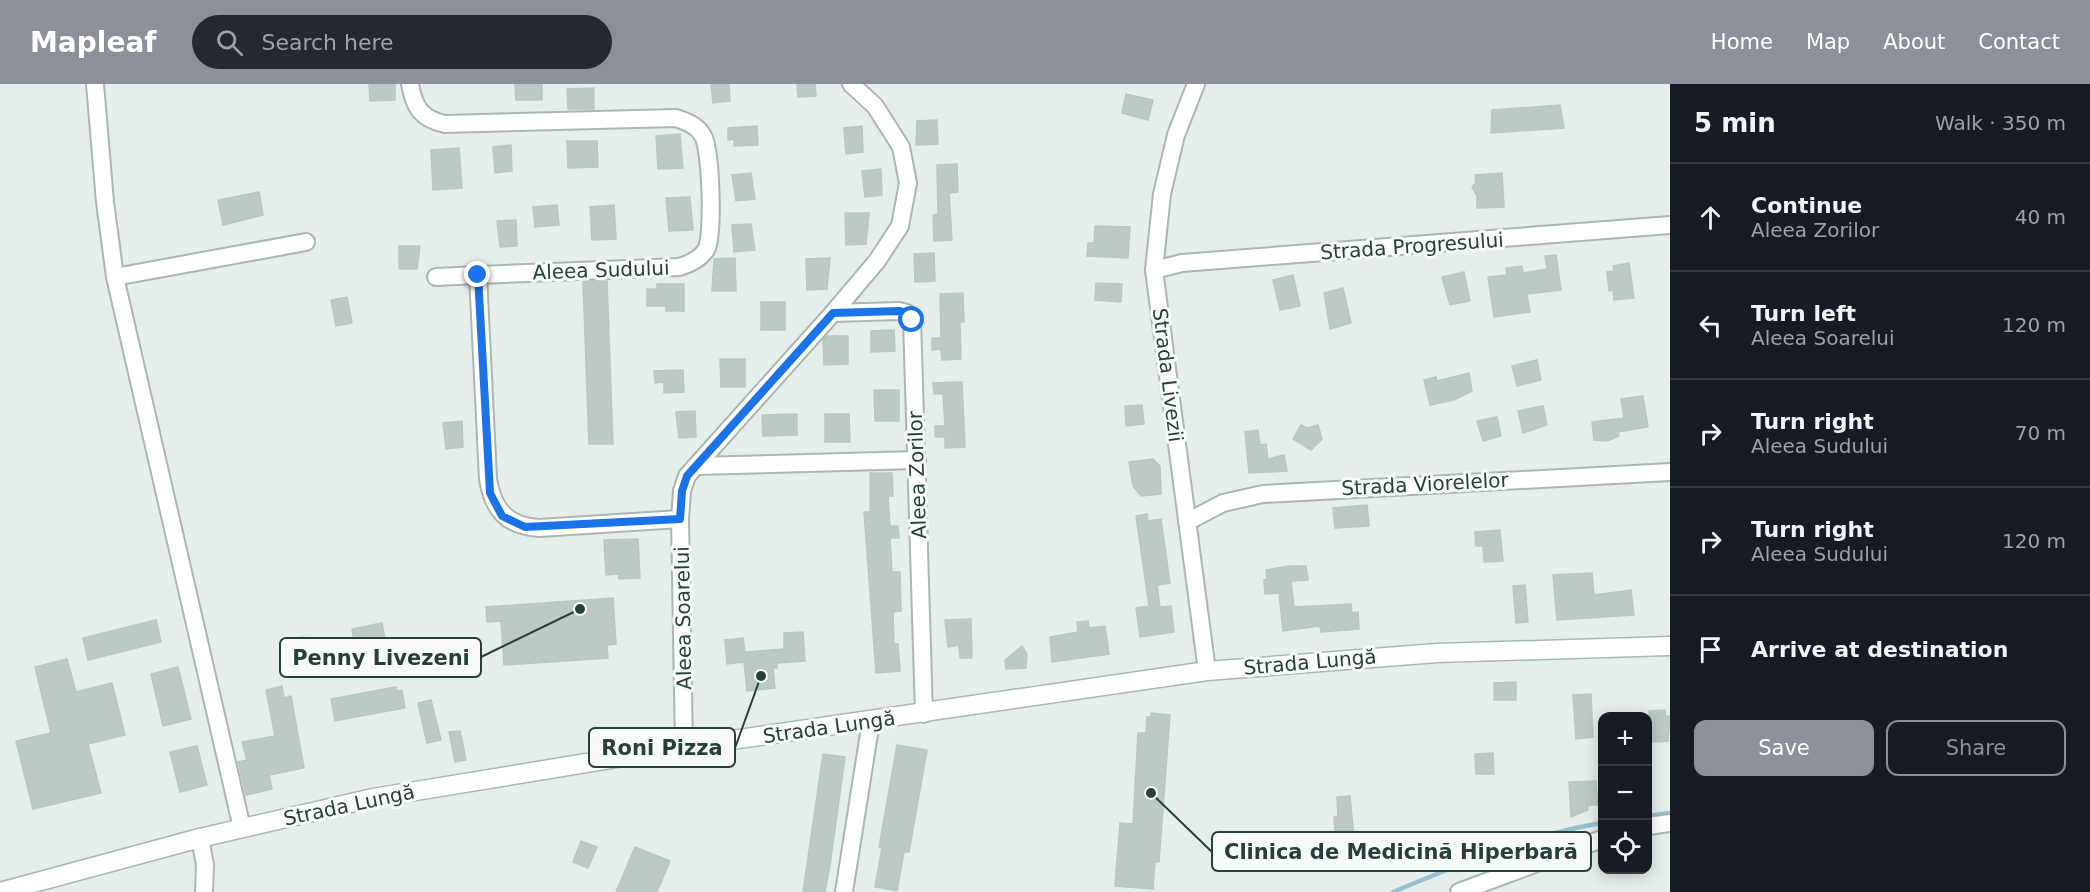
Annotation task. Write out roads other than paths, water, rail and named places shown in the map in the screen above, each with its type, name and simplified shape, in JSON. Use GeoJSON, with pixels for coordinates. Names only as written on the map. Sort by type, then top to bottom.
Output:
{"type":"FeatureCollection","features":[{"type":"Feature","properties":{"kind":"main road","name":"Strada Lungă"},"geometry":{"type":"LineString","coordinates":[[0,892],[200,838],[373,798],[684,747],[924,714],[1207,671],[1437,652],[1670,646]]}},
{"type":"Feature","properties":{"kind":"street"},"geometry":{"type":"LineString","coordinates":[[95,84],[105,202],[115,277],[242,828]]}},
{"type":"Feature","properties":{"kind":"street","name":"Aleea Sudului"},"geometry":{"type":"LineString","coordinates":[[410,84],[415,107],[432,121],[457,124],[676,118],[696,128],[706,145],[710,239],[699,258],[690,264],[679,267],[436,277]]}},
{"type":"Feature","properties":{"kind":"street","name":"Aleea Soarelui"},"geometry":{"type":"LineString","coordinates":[[684,747],[680,519],[682,491],[687,476],[833,313],[877,261],[900,226],[908,183],[902,147],[875,106],[851,84]]}},
{"type":"Feature","properties":{"kind":"street","name":"Strada Livezii"},"geometry":{"type":"LineString","coordinates":[[1196,84],[1176,135],[1162,194],[1154,270],[1207,671]]}},
{"type":"Feature","properties":{"kind":"street","name":"Strada Progresului"},"geometry":{"type":"LineString","coordinates":[[1154,270],[1182,262],[1670,225]]}},
{"type":"Feature","properties":{"kind":"street"},"geometry":{"type":"LineString","coordinates":[[115,277],[306,242]]}},
{"type":"Feature","properties":{"kind":"street"},"geometry":{"type":"LineString","coordinates":[[478,275],[488,479],[492,499],[502,516],[525,527],[539,528],[680,519]]}},
{"type":"Feature","properties":{"kind":"street","name":"Aleea Zorilor"},"geometry":{"type":"LineString","coordinates":[[833,313],[899,311],[908,313],[912,320],[924,714]]}},
{"type":"Feature","properties":{"kind":"street"},"geometry":{"type":"LineString","coordinates":[[696,466],[917,460]]}},
{"type":"Feature","properties":{"kind":"street","name":"Strada Viorelelor"},"geometry":{"type":"LineString","coordinates":[[1187,522],[1223,503],[1263,494],[1670,472]]}},
{"type":"Feature","properties":{"kind":"street"},"geometry":{"type":"LineString","coordinates":[[844,892],[871,721]]}},
{"type":"Feature","properties":{"kind":"street"},"geometry":{"type":"LineString","coordinates":[[1652,825],[1670,822]]}},
{"type":"Feature","properties":{"kind":"street"},"geometry":{"type":"LineString","coordinates":[[200,838],[205,865],[204,892]]}},
{"type":"Feature","properties":{"kind":"street"},"geometry":{"type":"LineString","coordinates":[[1459,892],[1598,840]]}},
{"type":"Feature","properties":{"kind":"waterway"},"geometry":{"type":"LineString","coordinates":[[1652,815],[1670,813]]}},
{"type":"Feature","properties":{"kind":"waterway"},"geometry":{"type":"LineString","coordinates":[[1393,892],[1523,842],[1598,824]]}},
{"type":"Feature","properties":{"kind":"place","name":"Penny Livezeni"},"geometry":{"type":"Point","coordinates":[580,609]}},
{"type":"Feature","properties":{"kind":"place","name":"Roni Pizza"},"geometry":{"type":"Point","coordinates":[761,676]}},
{"type":"Feature","properties":{"kind":"place","name":"Clinica de Medicină Hiperbară"},"geometry":{"type":"Point","coordinates":[1151,793]}}]}
